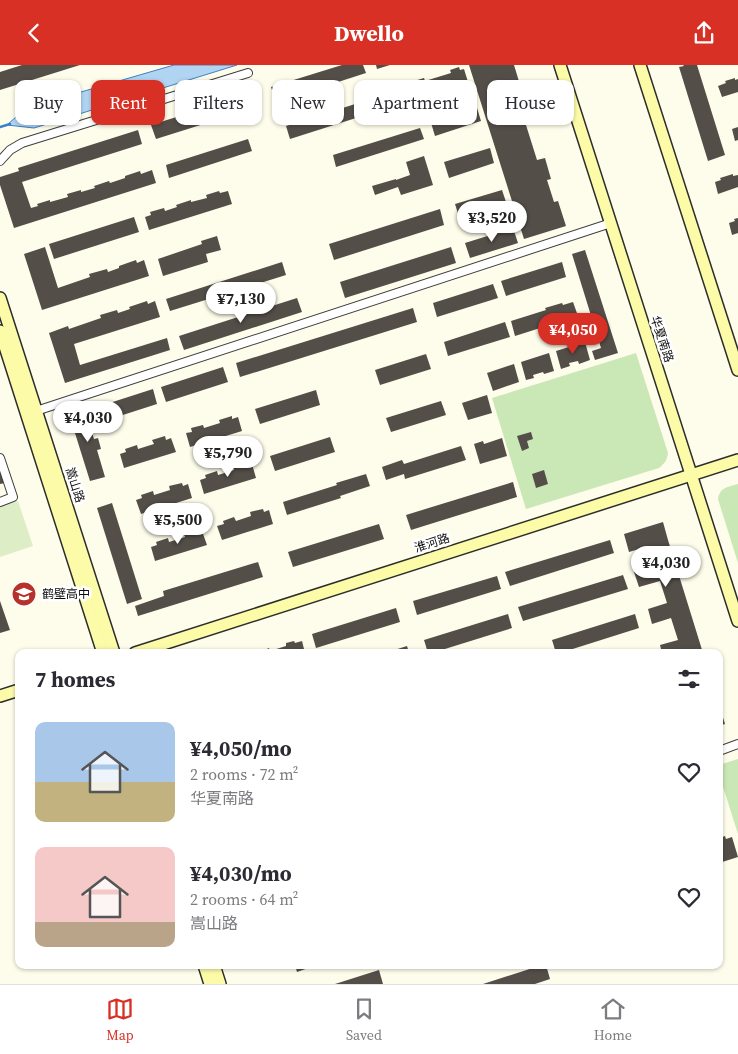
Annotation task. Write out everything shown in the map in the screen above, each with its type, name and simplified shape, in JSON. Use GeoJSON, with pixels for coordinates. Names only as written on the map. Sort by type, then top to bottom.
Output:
{"type":"FeatureCollection","features":[{"type":"Feature","properties":{"kind":"street","name":"华夏南路"},"geometry":{"type":"LineString","coordinates":[[560,65],[738,621]]}},
{"type":"Feature","properties":{"kind":"street"},"geometry":{"type":"LineString","coordinates":[[640,65],[738,370]]}},
{"type":"Feature","properties":{"kind":"street"},"geometry":{"type":"LineString","coordinates":[[0,161],[22,143],[248,73]]}},
{"type":"Feature","properties":{"kind":"street"},"geometry":{"type":"LineString","coordinates":[[36,411],[611,223]]}},
{"type":"Feature","properties":{"kind":"street","name":"嵩山路"},"geometry":{"type":"LineString","coordinates":[[0,298],[113,649]]}},
{"type":"Feature","properties":{"kind":"street","name":"嵩山路"},"geometry":{"type":"LineString","coordinates":[[0,331],[102,649]]}},
{"type":"Feature","properties":{"kind":"street"},"geometry":{"type":"LineString","coordinates":[[0,458],[13,497],[0,502]]}},
{"type":"Feature","properties":{"kind":"street","name":"淮河路"},"geometry":{"type":"LineString","coordinates":[[147,649],[738,460]]}},
{"type":"Feature","properties":{"kind":"street"},"geometry":{"type":"LineString","coordinates":[[0,696],[15,691]]}},
{"type":"Feature","properties":{"kind":"street"},"geometry":{"type":"LineString","coordinates":[[723,750],[738,744]]}},
{"type":"Feature","properties":{"kind":"street"},"geometry":{"type":"LineString","coordinates":[[205,969],[210,984]]}},
{"type":"Feature","properties":{"kind":"street"},"geometry":{"type":"LineString","coordinates":[[215,969],[220,984]]}},
{"type":"Feature","properties":{"kind":"green space"},"geometry":{"type":"Polygon","coordinates":[[[636,353],[668,453],[664,463],[659,468],[526,509],[492,398],[636,353]]]}},
{"type":"Feature","properties":{"kind":"green space"},"geometry":{"type":"Polygon","coordinates":[[[738,484],[738,563],[718,499],[723,490],[738,484]]]}},
{"type":"Feature","properties":{"kind":"green space"},"geometry":{"type":"Polygon","coordinates":[[[18,501],[33,546],[0,557],[0,507],[18,501]]]}},
{"type":"Feature","properties":{"kind":"green space"},"geometry":{"type":"Polygon","coordinates":[[[738,759],[738,834],[723,787],[723,764],[738,759]]]}},
{"type":"Feature","properties":{"kind":"water"},"geometry":{"type":"Polygon","coordinates":[[[174,65],[237,65],[189,80],[175,80],[175,84],[165,87],[165,80],[122,80],[174,65]]]}},
{"type":"Feature","properties":{"kind":"water"},"geometry":{"type":"Polygon","coordinates":[[[91,89],[91,110],[81,113],[81,92],[91,89]]]}},
{"type":"Feature","properties":{"kind":"water"},"geometry":{"type":"Polygon","coordinates":[[[15,118],[15,125],[44,125],[34,128],[7,125],[15,118]]]}},
{"type":"Feature","properties":{"kind":"building"},"geometry":{"type":"Polygon","coordinates":[[[22,65],[80,65],[32,80],[15,80],[15,85],[0,90],[0,72],[22,65]]]}},
{"type":"Feature","properties":{"kind":"building"},"geometry":{"type":"Polygon","coordinates":[[[342,65],[363,65],[366,73],[344,80],[294,80],[342,65]]]}},
{"type":"Feature","properties":{"kind":"building"},"geometry":{"type":"Polygon","coordinates":[[[376,65],[390,65],[377,69],[376,65]]]}},
{"type":"Feature","properties":{"kind":"building"},"geometry":{"type":"Polygon","coordinates":[[[469,65],[514,65],[519,80],[487,80],[487,122],[477,90],[477,80],[474,80],[469,65]]]}},
{"type":"Feature","properties":{"kind":"building"},"geometry":{"type":"Polygon","coordinates":[[[683,65],[697,65],[725,155],[708,161],[679,67],[683,65]]]}},
{"type":"Feature","properties":{"kind":"building"},"geometry":{"type":"Polygon","coordinates":[[[459,67],[460,70],[464,69],[467,80],[428,80],[451,73],[450,70],[459,67]]]}},
{"type":"Feature","properties":{"kind":"building"},"geometry":{"type":"Polygon","coordinates":[[[735,78],[735,80],[738,79],[738,92],[722,97],[718,86],[726,83],[725,81],[735,78]]]}},
{"type":"Feature","properties":{"kind":"building"},"geometry":{"type":"Polygon","coordinates":[[[354,104],[354,119],[344,122],[344,108],[354,104]]]}},
{"type":"Feature","properties":{"kind":"building"},"geometry":{"type":"Polygon","coordinates":[[[477,108],[481,121],[477,122],[477,108]]]}},
{"type":"Feature","properties":{"kind":"building"},"geometry":{"type":"Polygon","coordinates":[[[175,117],[175,125],[200,125],[156,139],[151,125],[165,125],[165,121],[175,117]]]}},
{"type":"Feature","properties":{"kind":"building"},"geometry":{"type":"Polygon","coordinates":[[[289,125],[334,125],[290,139],[286,126],[289,125]]]}},
{"type":"Feature","properties":{"kind":"building"},"geometry":{"type":"Polygon","coordinates":[[[432,125],[469,125],[435,136],[432,125]]]}},
{"type":"Feature","properties":{"kind":"building"},"geometry":{"type":"Polygon","coordinates":[[[488,125],[526,125],[537,160],[545,158],[551,179],[547,180],[554,202],[558,201],[566,226],[524,239],[488,125]]]}},
{"type":"Feature","properties":{"kind":"building"},"geometry":{"type":"Polygon","coordinates":[[[738,127],[738,140],[735,141],[732,129],[738,127]]]}},
{"type":"Feature","properties":{"kind":"building"},"geometry":{"type":"Polygon","coordinates":[[[420,128],[424,139],[336,167],[333,155],[420,128]]]}},
{"type":"Feature","properties":{"kind":"building"},"geometry":{"type":"Polygon","coordinates":[[[138,130],[142,144],[22,182],[31,208],[38,206],[37,204],[68,197],[67,194],[95,188],[94,186],[109,181],[110,183],[140,171],[141,174],[152,170],[156,183],[14,228],[0,185],[0,177],[19,171],[18,168],[138,130]]]}},
{"type":"Feature","properties":{"kind":"building"},"geometry":{"type":"Polygon","coordinates":[[[248,139],[252,151],[169,178],[166,165],[248,139]]]}},
{"type":"Feature","properties":{"kind":"building"},"geometry":{"type":"Polygon","coordinates":[[[490,148],[494,163],[449,178],[444,162],[490,148]]]}},
{"type":"Feature","properties":{"kind":"building"},"geometry":{"type":"Polygon","coordinates":[[[424,156],[433,185],[401,195],[398,187],[375,195],[372,186],[410,175],[406,162],[424,156]]]}},
{"type":"Feature","properties":{"kind":"building"},"geometry":{"type":"Polygon","coordinates":[[[733,174],[733,176],[738,175],[738,187],[718,194],[715,182],[721,180],[720,178],[733,174]]]}},
{"type":"Feature","properties":{"kind":"building"},"geometry":{"type":"Polygon","coordinates":[[[502,190],[507,205],[460,220],[455,204],[502,190]]]}},
{"type":"Feature","properties":{"kind":"building"},"geometry":{"type":"Polygon","coordinates":[[[219,191],[220,193],[228,191],[232,204],[149,230],[145,217],[151,215],[150,212],[164,208],[165,211],[191,200],[191,202],[207,198],[206,195],[219,191]]]}},
{"type":"Feature","properties":{"kind":"building"},"geometry":{"type":"Polygon","coordinates":[[[440,209],[444,225],[334,260],[329,244],[440,209]]]}},
{"type":"Feature","properties":{"kind":"building"},"geometry":{"type":"Polygon","coordinates":[[[134,217],[139,232],[54,259],[49,244],[134,217]]]}},
{"type":"Feature","properties":{"kind":"building"},"geometry":{"type":"Polygon","coordinates":[[[738,218],[738,233],[732,235],[729,223],[738,218]]]}},
{"type":"Feature","properties":{"kind":"building"},"geometry":{"type":"Polygon","coordinates":[[[513,228],[518,243],[470,258],[465,243],[513,228]]]}},
{"type":"Feature","properties":{"kind":"building"},"geometry":{"type":"Polygon","coordinates":[[[217,236],[221,250],[206,254],[208,262],[163,276],[158,259],[202,244],[201,241],[217,236]]]}},
{"type":"Feature","properties":{"kind":"building"},"geometry":{"type":"Polygon","coordinates":[[[45,247],[58,288],[90,277],[89,274],[107,269],[108,272],[136,260],[137,263],[144,260],[149,276],[42,310],[24,254],[45,247]]]}},
{"type":"Feature","properties":{"kind":"building"},"geometry":{"type":"Polygon","coordinates":[[[451,247],[456,263],[345,298],[340,282],[451,247]]]}},
{"type":"Feature","properties":{"kind":"building"},"geometry":{"type":"Polygon","coordinates":[[[585,250],[618,353],[595,360],[592,351],[601,348],[572,254],[585,250]]]}},
{"type":"Feature","properties":{"kind":"building"},"geometry":{"type":"Polygon","coordinates":[[[282,262],[286,275],[170,311],[166,299],[282,262]]]}},
{"type":"Feature","properties":{"kind":"building"},"geometry":{"type":"Polygon","coordinates":[[[562,262],[566,277],[506,296],[501,281],[562,262]]]}},
{"type":"Feature","properties":{"kind":"building"},"geometry":{"type":"Polygon","coordinates":[[[493,284],[498,298],[437,317],[433,303],[493,284]]]}},
{"type":"Feature","properties":{"kind":"building"},"geometry":{"type":"Polygon","coordinates":[[[297,298],[302,312],[184,350],[179,336],[297,298]]]}},
{"type":"Feature","properties":{"kind":"building"},"geometry":{"type":"Polygon","coordinates":[[[147,301],[148,304],[155,301],[160,317],[74,344],[80,365],[167,338],[170,350],[65,383],[49,333],[68,326],[69,329],[101,318],[100,315],[117,310],[118,313],[147,301]]]}},
{"type":"Feature","properties":{"kind":"building"},"geometry":{"type":"Polygon","coordinates":[[[573,302],[578,316],[515,336],[511,321],[546,310],[545,308],[573,302]]]}},
{"type":"Feature","properties":{"kind":"building"},"geometry":{"type":"Polygon","coordinates":[[[413,308],[417,322],[240,377],[236,363],[413,308]]]}},
{"type":"Feature","properties":{"kind":"building"},"geometry":{"type":"Polygon","coordinates":[[[505,322],[510,337],[448,356],[444,342],[505,322]]]}},
{"type":"Feature","properties":{"kind":"building"},"geometry":{"type":"Polygon","coordinates":[[[585,342],[590,360],[579,364],[578,361],[569,363],[570,366],[561,369],[556,351],[585,342]]]}},
{"type":"Feature","properties":{"kind":"building"},"geometry":{"type":"Polygon","coordinates":[[[549,353],[554,371],[533,375],[534,378],[526,380],[521,362],[549,353]]]}},
{"type":"Feature","properties":{"kind":"building"},"geometry":{"type":"Polygon","coordinates":[[[426,354],[431,369],[380,385],[375,370],[426,354]]]}},
{"type":"Feature","properties":{"kind":"building"},"geometry":{"type":"Polygon","coordinates":[[[514,364],[519,382],[493,391],[487,373],[514,364]]]}},
{"type":"Feature","properties":{"kind":"building"},"geometry":{"type":"Polygon","coordinates":[[[223,367],[228,382],[166,402],[161,387],[223,367]]]}},
{"type":"Feature","properties":{"kind":"building"},"geometry":{"type":"Polygon","coordinates":[[[153,389],[157,404],[98,423],[94,408],[153,389]]]}},
{"type":"Feature","properties":{"kind":"building"},"geometry":{"type":"Polygon","coordinates":[[[316,390],[320,405],[260,424],[255,409],[316,390]]]}},
{"type":"Feature","properties":{"kind":"building"},"geometry":{"type":"Polygon","coordinates":[[[487,395],[492,413],[468,420],[462,403],[487,395]]]}},
{"type":"Feature","properties":{"kind":"building"},"geometry":{"type":"Polygon","coordinates":[[[441,401],[446,415],[391,432],[386,418],[441,401]]]}},
{"type":"Feature","properties":{"kind":"building"},"geometry":{"type":"Polygon","coordinates":[[[89,407],[93,419],[88,420],[94,439],[98,438],[101,449],[97,450],[105,477],[90,481],[69,414],[89,407]]]}},
{"type":"Feature","properties":{"kind":"building"},"geometry":{"type":"Polygon","coordinates":[[[232,416],[232,419],[238,417],[242,431],[190,447],[186,433],[192,432],[191,428],[203,425],[204,428],[220,423],[219,420],[232,416]]]}},
{"type":"Feature","properties":{"kind":"building"},"geometry":{"type":"Polygon","coordinates":[[[531,432],[533,439],[527,441],[529,448],[522,451],[517,436],[531,432]]]}},
{"type":"Feature","properties":{"kind":"building"},"geometry":{"type":"Polygon","coordinates":[[[165,436],[166,440],[171,438],[176,452],[124,468],[120,454],[126,452],[125,449],[137,445],[138,449],[154,444],[152,440],[165,436]]]}},
{"type":"Feature","properties":{"kind":"building"},"geometry":{"type":"Polygon","coordinates":[[[330,437],[335,452],[275,471],[270,456],[330,437]]]}},
{"type":"Feature","properties":{"kind":"building"},"geometry":{"type":"Polygon","coordinates":[[[502,438],[507,456],[480,464],[474,444],[483,441],[484,444],[502,438]]]}},
{"type":"Feature","properties":{"kind":"building"},"geometry":{"type":"Polygon","coordinates":[[[461,446],[466,460],[405,479],[404,474],[386,480],[382,467],[402,460],[404,464],[461,446]]]}},
{"type":"Feature","properties":{"kind":"building"},"geometry":{"type":"Polygon","coordinates":[[[245,463],[247,466],[252,464],[256,478],[204,494],[200,480],[206,478],[205,475],[217,471],[218,475],[234,470],[233,466],[245,463]]]}},
{"type":"Feature","properties":{"kind":"building"},"geometry":{"type":"Polygon","coordinates":[[[2,470],[5,483],[0,484],[0,471],[2,470]]]}},
{"type":"Feature","properties":{"kind":"building"},"geometry":{"type":"Polygon","coordinates":[[[544,470],[548,484],[536,488],[532,474],[544,470]]]}},
{"type":"Feature","properties":{"kind":"building"},"geometry":{"type":"Polygon","coordinates":[[[366,474],[370,486],[340,496],[341,498],[287,515],[283,502],[366,474]]]}},
{"type":"Feature","properties":{"kind":"building"},"geometry":{"type":"Polygon","coordinates":[[[513,482],[517,497],[411,530],[406,515],[513,482]]]}},
{"type":"Feature","properties":{"kind":"building"},"geometry":{"type":"Polygon","coordinates":[[[182,483],[183,486],[188,484],[192,498],[141,514],[136,500],[142,498],[141,495],[153,491],[154,495],[170,490],[169,486],[182,483]]]}},
{"type":"Feature","properties":{"kind":"building"},"geometry":{"type":"Polygon","coordinates":[[[112,503],[142,599],[127,604],[97,508],[112,503]]]}},
{"type":"Feature","properties":{"kind":"building"},"geometry":{"type":"Polygon","coordinates":[[[263,509],[264,512],[269,510],[273,524],[222,540],[217,526],[224,524],[223,521],[234,517],[236,521],[251,516],[250,512],[263,509]]]}},
{"type":"Feature","properties":{"kind":"building"},"geometry":{"type":"Polygon","coordinates":[[[663,522],[702,649],[661,649],[660,645],[678,640],[671,618],[652,624],[648,609],[667,603],[660,581],[639,587],[634,572],[655,566],[649,546],[629,552],[624,534],[663,522]]]}},
{"type":"Feature","properties":{"kind":"building"},"geometry":{"type":"Polygon","coordinates":[[[379,524],[384,539],[293,567],[288,552],[379,524]]]}},
{"type":"Feature","properties":{"kind":"building"},"geometry":{"type":"Polygon","coordinates":[[[196,530],[197,533],[202,531],[207,545],[155,561],[151,547],[157,545],[156,542],[168,538],[169,542],[185,537],[184,534],[196,530]]]}},
{"type":"Feature","properties":{"kind":"building"},"geometry":{"type":"Polygon","coordinates":[[[610,540],[614,553],[510,586],[505,572],[610,540]]]}},
{"type":"Feature","properties":{"kind":"building"},"geometry":{"type":"Polygon","coordinates":[[[258,562],[263,577],[138,616],[135,606],[164,596],[163,591],[258,562]]]}},
{"type":"Feature","properties":{"kind":"building"},"geometry":{"type":"Polygon","coordinates":[[[623,575],[628,589],[523,621],[518,607],[623,575]]]}},
{"type":"Feature","properties":{"kind":"building"},"geometry":{"type":"Polygon","coordinates":[[[497,576],[501,589],[417,615],[413,601],[497,576]]]}},
{"type":"Feature","properties":{"kind":"building"},"geometry":{"type":"Polygon","coordinates":[[[0,601],[10,630],[0,633],[0,601]]]}},
{"type":"Feature","properties":{"kind":"building"},"geometry":{"type":"Polygon","coordinates":[[[396,608],[400,622],[316,648],[312,634],[396,608]]]}},
{"type":"Feature","properties":{"kind":"building"},"geometry":{"type":"Polygon","coordinates":[[[508,614],[512,628],[445,649],[427,649],[424,640],[508,614]]]}},
{"type":"Feature","properties":{"kind":"building"},"geometry":{"type":"Polygon","coordinates":[[[635,614],[639,628],[573,649],[555,649],[552,640],[635,614]]]}},
{"type":"Feature","properties":{"kind":"building"},"geometry":{"type":"Polygon","coordinates":[[[302,641],[304,649],[276,649],[286,646],[286,643],[302,641]]]}},
{"type":"Feature","properties":{"kind":"building"},"geometry":{"type":"Polygon","coordinates":[[[725,836],[726,839],[732,837],[738,857],[723,862],[723,837],[725,836]]]}},
{"type":"Feature","properties":{"kind":"building"},"geometry":{"type":"Polygon","coordinates":[[[530,969],[547,969],[550,979],[535,984],[483,984],[530,969]]]}},
{"type":"Feature","properties":{"kind":"building"},"geometry":{"type":"Polygon","coordinates":[[[379,970],[383,984],[335,984],[379,970]]]}},
{"type":"Feature","properties":{"kind":"waterway"},"geometry":{"type":"LineString","coordinates":[[0,127],[10,124]]}},
{"type":"Feature","properties":{"kind":"place","name":"鹤壁高中"},"geometry":{"type":"Point","coordinates":[24,594]}}]}
